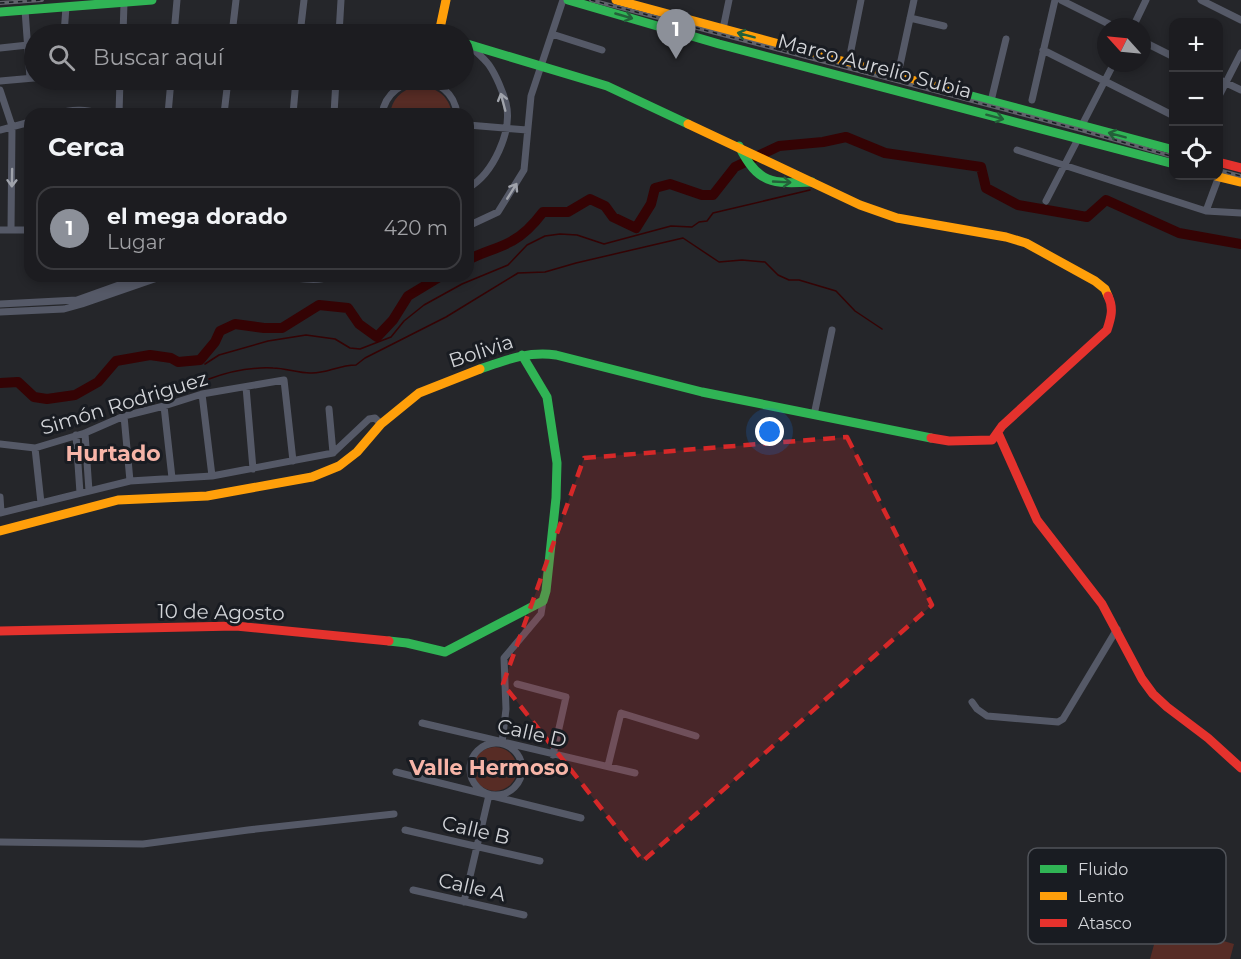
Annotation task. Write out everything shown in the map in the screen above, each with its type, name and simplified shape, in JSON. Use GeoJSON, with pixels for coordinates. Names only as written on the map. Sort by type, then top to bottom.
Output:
{"type":"FeatureCollection","features":[{"type":"Feature","properties":{"kind":"street"},"geometry":{"type":"LineString","coordinates":[[0,12],[152,0]]}},
{"type":"Feature","properties":{"kind":"street"},"geometry":{"type":"LineString","coordinates":[[175,24],[177,0]]}},
{"type":"Feature","properties":{"kind":"street"},"geometry":{"type":"LineString","coordinates":[[233,24],[236,0]]}},
{"type":"Feature","properties":{"kind":"street"},"geometry":{"type":"LineString","coordinates":[[301,24],[304,0]]}},
{"type":"Feature","properties":{"kind":"street"},"geometry":{"type":"LineString","coordinates":[[340,24],[341,0]]}},
{"type":"Feature","properties":{"kind":"street"},"geometry":{"type":"LineString","coordinates":[[442,24],[446,0]]}},
{"type":"Feature","properties":{"kind":"street"},"geometry":{"type":"LineString","coordinates":[[474,223],[496,214],[524,169],[531,96],[563,0]]}},
{"type":"Feature","properties":{"kind":"street","name":"Marco Aurelio Subia"},"geometry":{"type":"LineString","coordinates":[[568,0],[719,44],[1169,163]]}},
{"type":"Feature","properties":{"kind":"street","name":"Marco Aurelio Subia"},"geometry":{"type":"LineString","coordinates":[[616,0],[1169,149]]}},
{"type":"Feature","properties":{"kind":"street"},"geometry":{"type":"LineString","coordinates":[[723,29],[729,0]]}},
{"type":"Feature","properties":{"kind":"street"},"geometry":{"type":"LineString","coordinates":[[851,50],[861,0]]}},
{"type":"Feature","properties":{"kind":"street"},"geometry":{"type":"LineString","coordinates":[[900,65],[914,0]]}},
{"type":"Feature","properties":{"kind":"street"},"geometry":{"type":"LineString","coordinates":[[1032,100],[1055,0]]}},
{"type":"Feature","properties":{"kind":"street"},"geometry":{"type":"LineString","coordinates":[[1061,0],[1097,18]]}},
{"type":"Feature","properties":{"kind":"street"},"geometry":{"type":"LineString","coordinates":[[1137,18],[1146,0]]}},
{"type":"Feature","properties":{"kind":"street"},"geometry":{"type":"LineString","coordinates":[[1201,0],[1241,20]]}},
{"type":"Feature","properties":{"kind":"street"},"geometry":{"type":"LineString","coordinates":[[123,24],[124,3]]}},
{"type":"Feature","properties":{"kind":"street"},"geometry":{"type":"LineString","coordinates":[[65,24],[66,7]]}},
{"type":"Feature","properties":{"kind":"street"},"geometry":{"type":"LineString","coordinates":[[25,10],[26,24]]}},
{"type":"Feature","properties":{"kind":"street"},"geometry":{"type":"LineString","coordinates":[[910,18],[944,26]]}},
{"type":"Feature","properties":{"kind":"street"},"geometry":{"type":"LineString","coordinates":[[552,34],[602,50]]}},
{"type":"Feature","properties":{"kind":"street"},"geometry":{"type":"LineString","coordinates":[[991,101],[1006,39]]}},
{"type":"Feature","properties":{"kind":"street"},"geometry":{"type":"LineString","coordinates":[[0,48],[24,45]]}},
{"type":"Feature","properties":{"kind":"street"},"geometry":{"type":"LineString","coordinates":[[474,46],[607,86],[739,146],[860,205],[897,218],[1006,237],[1026,243],[1095,281],[1105,289],[1111,301],[1112,315],[1107,330],[1002,426],[998,433],[1037,520],[1102,604],[1142,679],[1153,694],[1241,768]]}},
{"type":"Feature","properties":{"kind":"street"},"geometry":{"type":"LineString","coordinates":[[1151,46],[1169,55]]}},
{"type":"Feature","properties":{"kind":"street"},"geometry":{"type":"LineString","coordinates":[[1043,50],[1169,114]]}},
{"type":"Feature","properties":{"kind":"street"},"geometry":{"type":"LineString","coordinates":[[474,51],[489,65],[506,105],[505,129],[500,152],[486,172],[474,183]]}},
{"type":"Feature","properties":{"kind":"street"},"geometry":{"type":"LineString","coordinates":[[1223,89],[1241,53]]}},
{"type":"Feature","properties":{"kind":"street"},"geometry":{"type":"LineString","coordinates":[[1082,125],[1110,72]]}},
{"type":"Feature","properties":{"kind":"street"},"geometry":{"type":"LineString","coordinates":[[0,81],[24,79]]}},
{"type":"Feature","properties":{"kind":"street"},"geometry":{"type":"LineString","coordinates":[[1223,82],[1241,90]]}},
{"type":"Feature","properties":{"kind":"street"},"geometry":{"type":"LineString","coordinates":[[0,90],[12,126],[11,230]]}},
{"type":"Feature","properties":{"kind":"street"},"geometry":{"type":"LineString","coordinates":[[119,108],[120,90]]}},
{"type":"Feature","properties":{"kind":"street"},"geometry":{"type":"LineString","coordinates":[[169,108],[170,90]]}},
{"type":"Feature","properties":{"kind":"street"},"geometry":{"type":"LineString","coordinates":[[225,108],[227,90]]}},
{"type":"Feature","properties":{"kind":"street"},"geometry":{"type":"LineString","coordinates":[[294,108],[295,90]]}},
{"type":"Feature","properties":{"kind":"street"},"geometry":{"type":"LineString","coordinates":[[335,108],[337,90]]}},
{"type":"Feature","properties":{"kind":"street"},"geometry":{"type":"LineString","coordinates":[[383,108],[394,90]]}},
{"type":"Feature","properties":{"kind":"street"},"geometry":{"type":"LineString","coordinates":[[444,90],[451,97],[455,108]]}},
{"type":"Feature","properties":{"kind":"street"},"geometry":{"type":"LineString","coordinates":[[0,130],[24,123]]}},
{"type":"Feature","properties":{"kind":"street"},"geometry":{"type":"LineString","coordinates":[[474,126],[527,130]]}},
{"type":"Feature","properties":{"kind":"street"},"geometry":{"type":"LineString","coordinates":[[1046,201],[1078,139]]}},
{"type":"Feature","properties":{"kind":"street"},"geometry":{"type":"LineString","coordinates":[[739,146],[754,173],[770,181],[813,182]]}},
{"type":"Feature","properties":{"kind":"street"},"geometry":{"type":"LineString","coordinates":[[1017,150],[1206,211],[1241,213]]}},
{"type":"Feature","properties":{"kind":"street"},"geometry":{"type":"LineString","coordinates":[[1223,163],[1241,168]]}},
{"type":"Feature","properties":{"kind":"street"},"geometry":{"type":"LineString","coordinates":[[1223,177],[1241,182]]}},
{"type":"Feature","properties":{"kind":"street"},"geometry":{"type":"LineString","coordinates":[[1206,211],[1217,180]]}},
{"type":"Feature","properties":{"kind":"street"},"geometry":{"type":"LineString","coordinates":[[0,230],[24,230]]}},
{"type":"Feature","properties":{"kind":"street"},"geometry":{"type":"LineString","coordinates":[[0,304],[61,303],[77,300],[127,282]]}},
{"type":"Feature","properties":{"kind":"street"},"geometry":{"type":"LineString","coordinates":[[0,312],[64,309],[146,282]]}},
{"type":"Feature","properties":{"kind":"street"},"geometry":{"type":"LineString","coordinates":[[814,415],[832,330]]}},
{"type":"Feature","properties":{"kind":"street"},"geometry":{"type":"LineString","coordinates":[[502,742],[506,709],[504,658],[541,614],[546,591],[556,498],[557,463],[547,397],[522,355]]}},
{"type":"Feature","properties":{"kind":"street","name":"Bolivia"},"geometry":{"type":"LineString","coordinates":[[0,531],[118,500],[207,496],[312,477],[339,466],[357,452],[381,424],[419,393],[522,355],[556,355],[702,392],[949,441],[982,442],[992,440],[998,433]]}},
{"type":"Feature","properties":{"kind":"street","name":"Simón Rodriguez"},"geometry":{"type":"LineString","coordinates":[[0,444],[35,448],[85,433],[124,416],[202,394],[284,380],[292,461]]}},
{"type":"Feature","properties":{"kind":"street"},"geometry":{"type":"LineString","coordinates":[[246,387],[253,469]]}},
{"type":"Feature","properties":{"kind":"street"},"geometry":{"type":"LineString","coordinates":[[202,394],[212,476]]}},
{"type":"Feature","properties":{"kind":"street"},"geometry":{"type":"LineString","coordinates":[[164,406],[172,478]]}},
{"type":"Feature","properties":{"kind":"street"},"geometry":{"type":"LineString","coordinates":[[329,409],[333,453]]}},
{"type":"Feature","properties":{"kind":"street"},"geometry":{"type":"LineString","coordinates":[[124,416],[130,481]]}},
{"type":"Feature","properties":{"kind":"street"},"geometry":{"type":"LineString","coordinates":[[0,497],[1,512],[130,481],[212,476],[253,469],[333,453],[369,418],[375,418],[381,424]]}},
{"type":"Feature","properties":{"kind":"street"},"geometry":{"type":"LineString","coordinates":[[85,433],[89,491]]}},
{"type":"Feature","properties":{"kind":"street"},"geometry":{"type":"LineString","coordinates":[[76,435],[80,493]]}},
{"type":"Feature","properties":{"kind":"street"},"geometry":{"type":"LineString","coordinates":[[35,448],[41,503]]}},
{"type":"Feature","properties":{"kind":"street"},"geometry":{"type":"LineString","coordinates":[[78,461],[87,460]]}},
{"type":"Feature","properties":{"kind":"street","name":"10 de Agosto"},"geometry":{"type":"LineString","coordinates":[[0,631],[237,626],[407,643],[439,652],[450,651],[543,600]]}},
{"type":"Feature","properties":{"kind":"street"},"geometry":{"type":"LineString","coordinates":[[972,702],[987,716],[1059,722],[1063,719],[1117,629]]}},
{"type":"Feature","properties":{"kind":"street"},"geometry":{"type":"LineString","coordinates":[[517,684],[566,698],[554,755]]}},
{"type":"Feature","properties":{"kind":"street"},"geometry":{"type":"LineString","coordinates":[[608,766],[621,713],[696,736]]}},
{"type":"Feature","properties":{"kind":"street","name":"Calle D"},"geometry":{"type":"LineString","coordinates":[[422,723],[635,773]]}},
{"type":"Feature","properties":{"kind":"street"},"geometry":{"type":"LineString","coordinates":[[502,742],[515,750],[521,761],[522,771],[517,785],[511,790],[503,794],[489,795],[472,781],[471,759],[487,744],[502,742]]}},
{"type":"Feature","properties":{"kind":"street"},"geometry":{"type":"LineString","coordinates":[[396,772],[581,818]]}},
{"type":"Feature","properties":{"kind":"street"},"geometry":{"type":"LineString","coordinates":[[464,902],[489,795]]}},
{"type":"Feature","properties":{"kind":"street"},"geometry":{"type":"LineString","coordinates":[[0,842],[143,844],[394,814]]}},
{"type":"Feature","properties":{"kind":"street","name":"Calle B"},"geometry":{"type":"LineString","coordinates":[[405,830],[540,861]]}},
{"type":"Feature","properties":{"kind":"street","name":"Calle A"},"geometry":{"type":"LineString","coordinates":[[412,890],[524,915]]}},
{"type":"Feature","properties":{"kind":"highlighted area"},"geometry":{"type":"Polygon","coordinates":[[[847,437],[932,605],[643,861],[503,684],[584,458],[847,437]]]}},
{"type":"Feature","properties":{"kind":"shaded area"},"geometry":{"type":"Polygon","coordinates":[[[405,90],[434,90],[444,96],[450,108],[392,108],[398,96],[405,90]]]}},
{"type":"Feature","properties":{"kind":"shaded area"},"geometry":{"type":"Polygon","coordinates":[[[495,747],[511,753],[517,769],[511,785],[495,791],[479,785],[473,769],[479,753],[495,747]]]}},
{"type":"Feature","properties":{"kind":"shaded area"},"geometry":{"type":"Polygon","coordinates":[[[1226,942],[1234,944],[1230,959],[1150,959],[1154,944],[1226,944],[1226,942]]]}},
{"type":"Feature","properties":{"kind":"waterway"},"geometry":{"type":"LineString","coordinates":[[474,257],[517,238],[543,212],[568,212],[590,199],[605,206],[613,217],[636,228],[651,204],[655,188],[670,184],[702,195],[713,195],[735,167],[779,146],[823,142],[846,137],[885,153],[981,167],[986,188],[1018,205],[1087,217],[1106,200],[1179,233],[1241,244]]}},
{"type":"Feature","properties":{"kind":"waterway"},"geometry":{"type":"LineString","coordinates":[[474,279],[508,265],[527,245],[545,236],[577,235],[604,244],[671,226],[692,227],[699,222],[707,221],[713,213],[810,190]]}},
{"type":"Feature","properties":{"kind":"waterway"},"geometry":{"type":"LineString","coordinates":[[209,379],[249,369],[278,368],[316,373],[356,365],[365,358],[446,317],[518,273],[545,272],[683,238],[719,262],[742,260],[765,262],[778,275],[789,280],[799,280],[836,291],[855,311],[882,329]]}},
{"type":"Feature","properties":{"kind":"waterway"},"geometry":{"type":"LineString","coordinates":[[0,383],[18,382],[34,397],[47,399],[75,395],[98,382],[116,361],[150,355],[171,358],[178,362],[200,360],[215,342],[220,331],[235,324],[282,328],[319,305],[348,308],[359,324],[377,337],[393,320],[408,296],[431,282]]}},
{"type":"Feature","properties":{"kind":"waterway"},"geometry":{"type":"LineString","coordinates":[[205,364],[219,355],[268,341],[306,335],[335,339],[350,348],[360,349],[391,337],[404,321],[424,305],[467,282]]}},
{"type":"Feature","properties":{"kind":"railway"},"geometry":{"type":"LineString","coordinates":[[0,3],[42,0]]}},
{"type":"Feature","properties":{"kind":"railway"},"geometry":{"type":"LineString","coordinates":[[591,0],[1081,130],[1169,156]]}},
{"type":"Feature","properties":{"kind":"railway"},"geometry":{"type":"LineString","coordinates":[[1223,171],[1241,176]]}},
{"type":"Feature","properties":{"kind":"traffic: fast"},"geometry":{"type":"LineString","coordinates":[[0,12],[152,0]]}},
{"type":"Feature","properties":{"kind":"traffic: fast"},"geometry":{"type":"LineString","coordinates":[[568,0],[719,44],[1169,163]]}},
{"type":"Feature","properties":{"kind":"traffic: fast"},"geometry":{"type":"LineString","coordinates":[[474,46],[607,86],[688,124]]}},
{"type":"Feature","properties":{"kind":"traffic: fast"},"geometry":{"type":"LineString","coordinates":[[945,89],[1169,149]]}},
{"type":"Feature","properties":{"kind":"traffic: fast"},"geometry":{"type":"LineString","coordinates":[[739,146],[753,168],[768,179],[786,183],[812,182]]}},
{"type":"Feature","properties":{"kind":"traffic: fast"},"geometry":{"type":"LineString","coordinates":[[389,641],[445,652],[543,601],[556,498],[557,463],[547,397],[522,355]]}},
{"type":"Feature","properties":{"kind":"traffic: fast"},"geometry":{"type":"LineString","coordinates":[[480,369],[527,355],[556,355],[702,392],[931,438]]}},
{"type":"Feature","properties":{"kind":"traffic: slow"},"geometry":{"type":"LineString","coordinates":[[441,24],[446,0]]}},
{"type":"Feature","properties":{"kind":"traffic: slow"},"geometry":{"type":"LineString","coordinates":[[616,0],[945,89]]}},
{"type":"Feature","properties":{"kind":"traffic: slow"},"geometry":{"type":"LineString","coordinates":[[688,124],[860,205],[897,218],[1006,237],[1026,243],[1095,281],[1105,289],[1108,296]]}},
{"type":"Feature","properties":{"kind":"traffic: slow"},"geometry":{"type":"LineString","coordinates":[[1223,178],[1241,182]]}},
{"type":"Feature","properties":{"kind":"traffic: slow"},"geometry":{"type":"LineString","coordinates":[[0,531],[118,500],[207,496],[312,477],[339,466],[357,452],[381,424],[419,393],[480,369]]}},
{"type":"Feature","properties":{"kind":"traffic: jam"},"geometry":{"type":"LineString","coordinates":[[1223,163],[1241,168]]}},
{"type":"Feature","properties":{"kind":"traffic: jam"},"geometry":{"type":"LineString","coordinates":[[931,438],[949,441],[992,440],[1002,426],[1107,330],[1111,317],[1108,296]]}},
{"type":"Feature","properties":{"kind":"traffic: jam"},"geometry":{"type":"LineString","coordinates":[[998,433],[1037,520],[1102,604],[1142,679],[1167,707],[1208,738],[1241,768]]}},
{"type":"Feature","properties":{"kind":"traffic: jam"},"geometry":{"type":"LineString","coordinates":[[0,631],[236,626],[389,641]]}},
{"type":"Feature","properties":{"kind":"place","name":"el mega dorado"},"geometry":{"type":"Point","coordinates":[676,59]}},
{"type":"Feature","properties":{"kind":"district","name":"Hurtado"},"geometry":{"type":"Point","coordinates":[113,453]}},
{"type":"Feature","properties":{"kind":"district","name":"Valle Hermoso"},"geometry":{"type":"Point","coordinates":[489,768]}}]}
